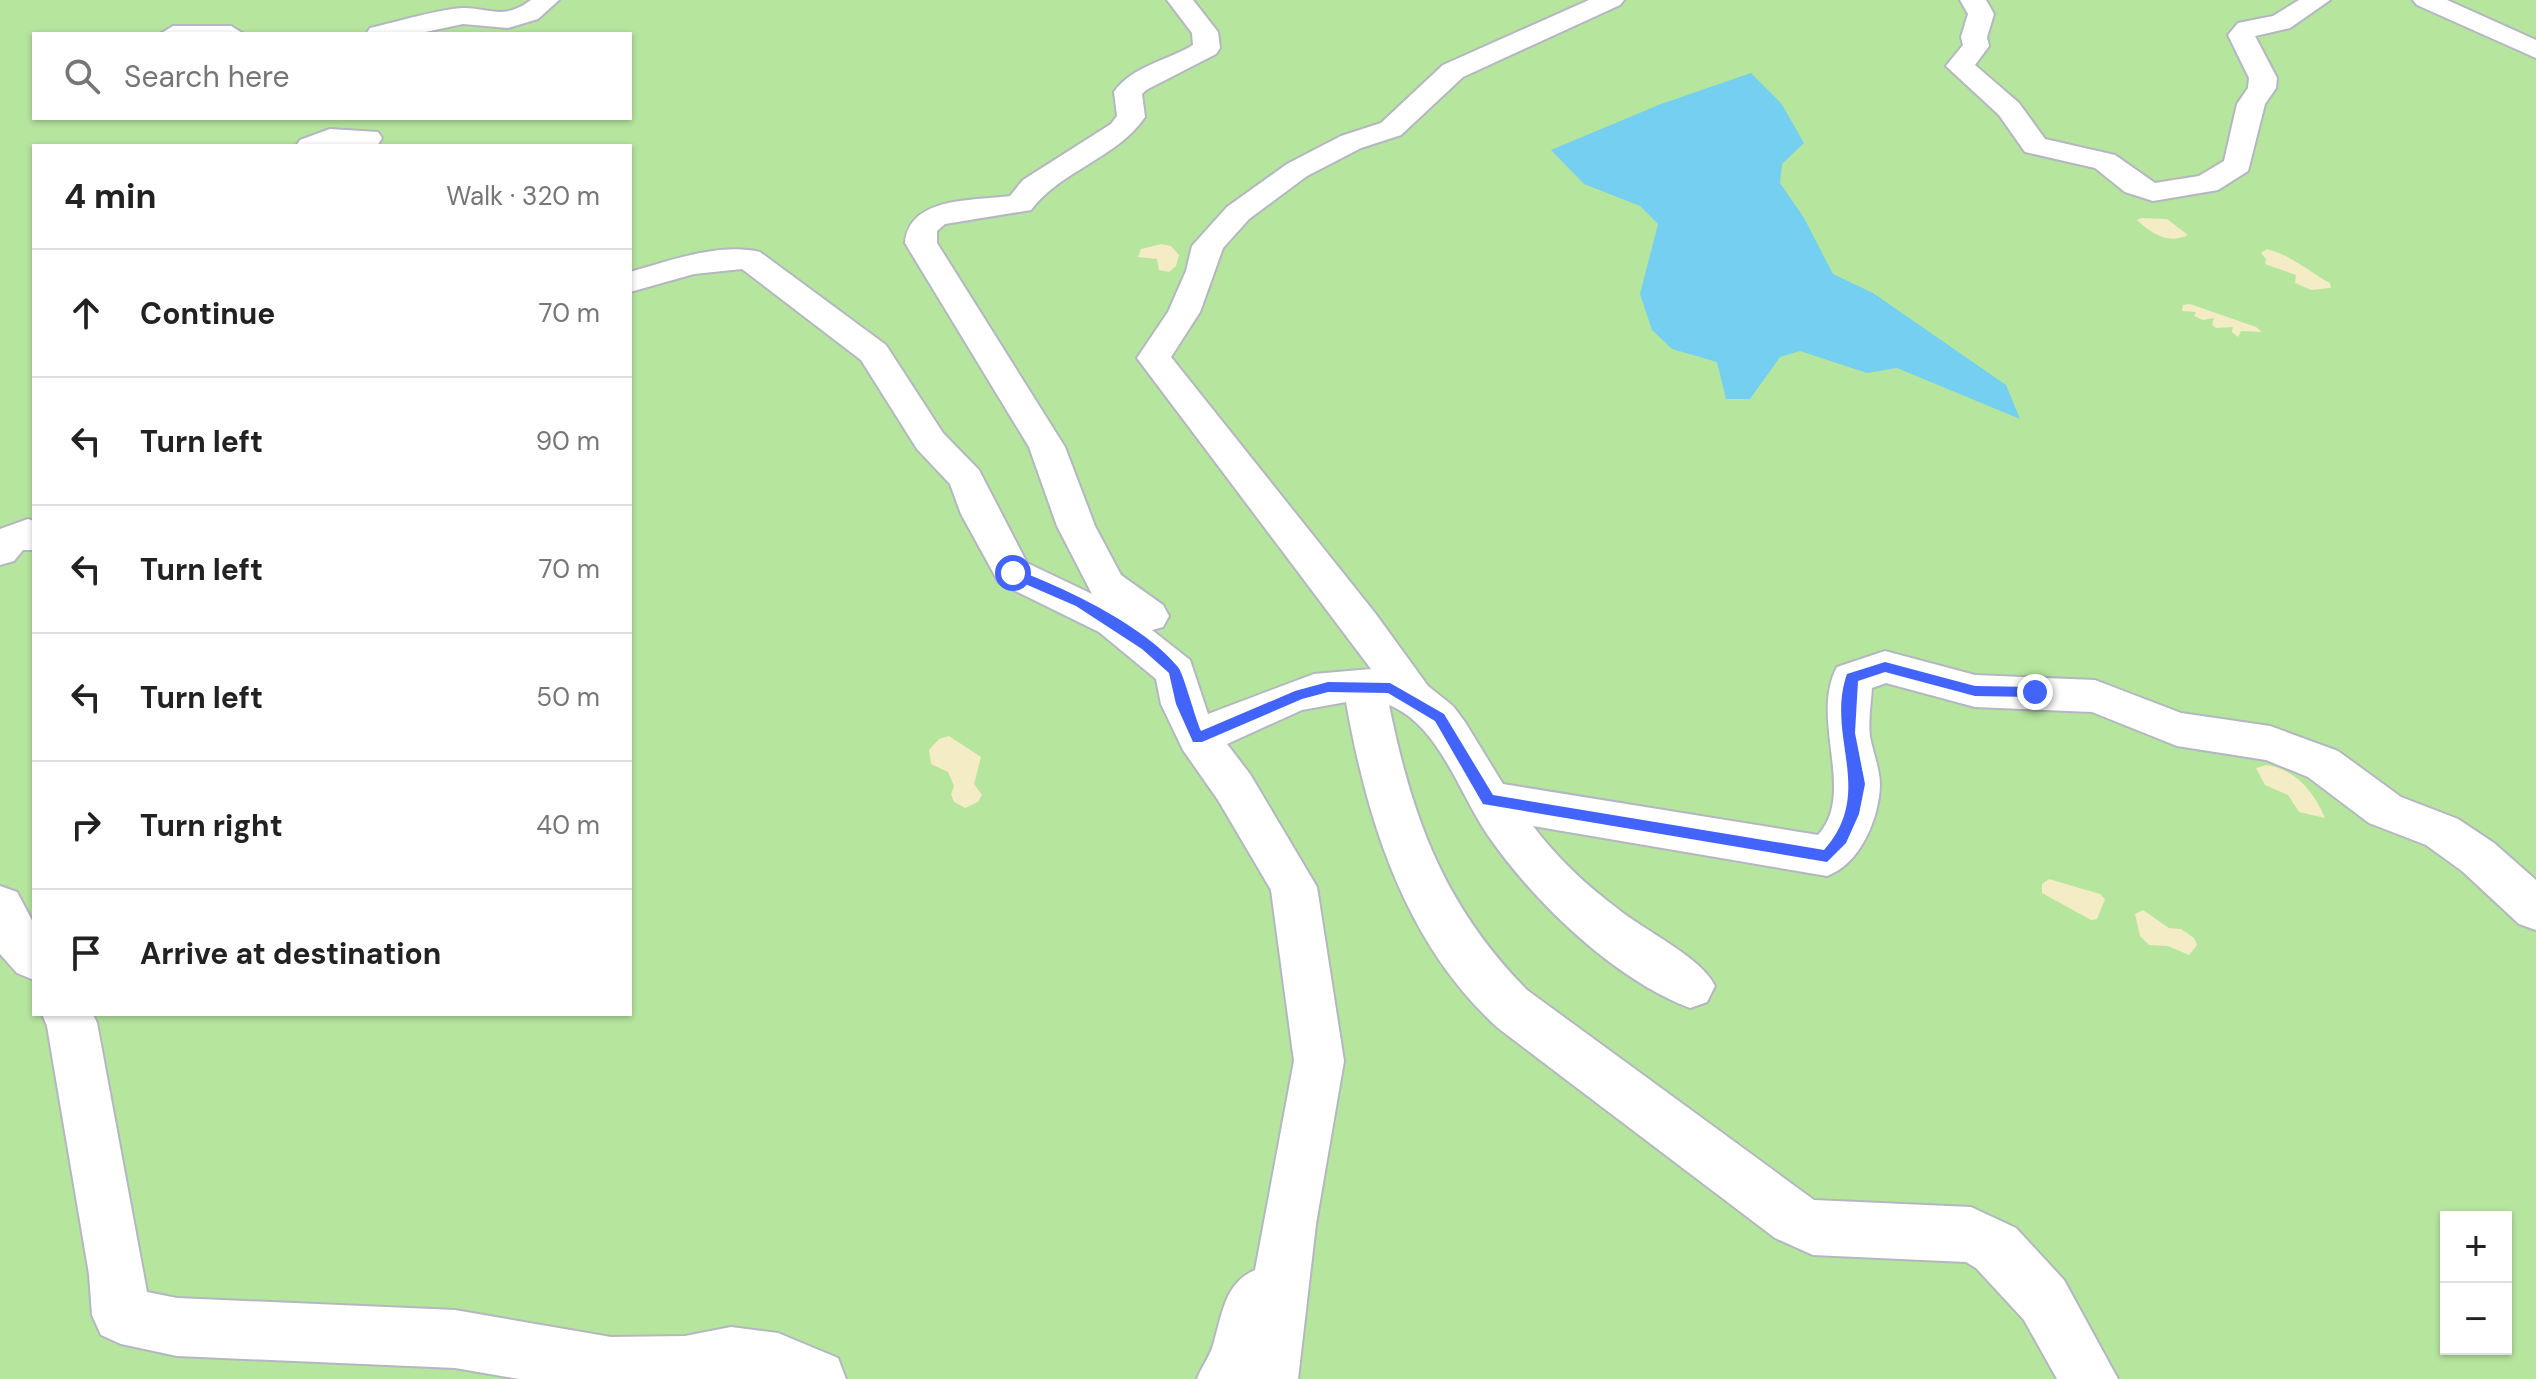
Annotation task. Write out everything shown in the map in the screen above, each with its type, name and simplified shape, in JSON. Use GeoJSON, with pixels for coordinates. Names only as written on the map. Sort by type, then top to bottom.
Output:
{"type":"FeatureCollection","features":[{"type":"Feature","properties":{"kind":"lane"},"geometry":{"type":"LineString","coordinates":[[490,32],[538,9],[546,0]]}},
{"type":"Feature","properties":{"kind":"lane"},"geometry":{"type":"LineString","coordinates":[[1180,0],[1205,32],[1207,48],[1190,59],[1142,77],[1128,92],[1131,117],[1121,130],[1034,186],[1020,204],[935,216],[922,229],[921,243],[1047,447],[1076,526],[1107,585],[1149,615],[1175,671],[1182,704],[1198,738],[1234,787],[1294,887],[1319,1061],[1282,1274],[1269,1379]]}},
{"type":"Feature","properties":{"kind":"lane"},"geometry":{"type":"LineString","coordinates":[[1414,699],[1361,624],[1154,358],[1184,312],[1202,271],[1208,246],[1238,213],[1297,170],[1351,142],[1391,129],[1453,71],[1611,0]]}},
{"type":"Feature","properties":{"kind":"lane"},"geometry":{"type":"LineString","coordinates":[[1973,0],[1981,14],[1974,37],[1976,46],[1960,66],[2009,109],[2035,146],[2105,161],[2136,186],[2153,192],[2207,184],[2238,165],[2251,104],[2262,88],[2263,78],[2241,35],[2247,29],[2281,22],[2317,0]]}},
{"type":"Feature","properties":{"kind":"lane"},"geometry":{"type":"LineString","coordinates":[[2426,0],[2536,50]]}},
{"type":"Feature","properties":{"kind":"lane"},"geometry":{"type":"LineString","coordinates":[[388,32],[464,16],[477,21],[513,19]]}},
{"type":"Feature","properties":{"kind":"lane"},"geometry":{"type":"LineString","coordinates":[[292,141],[330,138],[358,142],[360,127],[379,120]]}},
{"type":"Feature","properties":{"kind":"lane"},"geometry":{"type":"LineString","coordinates":[[632,281],[692,265],[749,259],[787,286],[874,353],[930,441],[966,479],[980,514],[1013,573],[1113,621],[1175,671]]}},
{"type":"Feature","properties":{"kind":"lane"},"geometry":{"type":"LineString","coordinates":[[0,551],[9,540],[28,533],[32,535]]}},
{"type":"Feature","properties":{"kind":"lane"},"geometry":{"type":"LineString","coordinates":[[1488,800],[1827,856],[1839,843],[1852,814],[1858,784],[1848,733],[1852,678],[1885,667],[1975,691],[2095,696],[2177,729],[2270,743],[2323,764],[2385,810],[2442,832],[2478,857],[2536,909]]}},
{"type":"Feature","properties":{"kind":"lane"},"geometry":{"type":"LineString","coordinates":[[1364,686],[1374,740],[1406,852],[1430,908],[1467,962],[1509,1007],[1703,1148],[1790,1219],[1813,1228],[1971,1235],[1996,1248],[2044,1300],[2089,1379]]}},
{"type":"Feature","properties":{"kind":"lane"},"geometry":{"type":"LineString","coordinates":[[1198,738],[1299,694],[1328,687],[1390,688],[1414,699],[1440,717],[1488,800],[1549,877],[1627,947],[1690,986]]}},
{"type":"Feature","properties":{"kind":"lane"},"geometry":{"type":"LineString","coordinates":[[0,907],[10,931],[32,956]]}},
{"type":"Feature","properties":{"kind":"lane"},"geometry":{"type":"LineString","coordinates":[[68,1016],[72,1023],[121,1315],[177,1327],[455,1339],[611,1366],[685,1365],[731,1356],[778,1362],[817,1379]]}},
{"type":"Feature","properties":{"kind":"lane"},"geometry":{"type":"LineString","coordinates":[[1226,1379],[1239,1362],[1248,1315],[1282,1274]]}},
{"type":"Feature","properties":{"kind":"green space"},"geometry":{"type":"Polygon","coordinates":[[[0,0],[2536,0],[2536,1379],[0,1379],[0,0]]]}},
{"type":"Feature","properties":{"kind":"sand"},"geometry":{"type":"Polygon","coordinates":[[[2167,219],[2188,235],[2174,239],[2160,236],[2137,220],[2167,219]]]}},
{"type":"Feature","properties":{"kind":"sand"},"geometry":{"type":"Polygon","coordinates":[[[1161,244],[1171,246],[1179,255],[1176,266],[1169,272],[1159,270],[1157,259],[1138,257],[1141,249],[1161,244]]]}},
{"type":"Feature","properties":{"kind":"sand"},"geometry":{"type":"Polygon","coordinates":[[[2267,249],[2299,264],[2330,283],[2331,288],[2311,290],[2295,283],[2296,275],[2265,264],[2266,259],[2261,253],[2267,249]]]}},
{"type":"Feature","properties":{"kind":"sand"},"geometry":{"type":"Polygon","coordinates":[[[2190,304],[2256,327],[2262,332],[2241,331],[2238,337],[2232,332],[2233,327],[2216,328],[2212,325],[2214,318],[2203,320],[2194,316],[2196,312],[2182,311],[2183,305],[2190,304]]]}},
{"type":"Feature","properties":{"kind":"sand"},"geometry":{"type":"Polygon","coordinates":[[[949,736],[981,757],[974,784],[982,795],[978,802],[965,808],[954,802],[951,794],[954,786],[948,772],[931,764],[929,750],[939,739],[949,736]]]}},
{"type":"Feature","properties":{"kind":"sand"},"geometry":{"type":"Polygon","coordinates":[[[2266,765],[2286,771],[2303,783],[2325,818],[2299,812],[2288,795],[2265,785],[2256,768],[2266,765]]]}},
{"type":"Feature","properties":{"kind":"sand"},"geometry":{"type":"Polygon","coordinates":[[[2049,879],[2100,894],[2105,899],[2097,919],[2091,920],[2042,893],[2042,884],[2049,879]]]}},
{"type":"Feature","properties":{"kind":"sand"},"geometry":{"type":"Polygon","coordinates":[[[2143,910],[2169,928],[2181,929],[2194,938],[2197,945],[2189,955],[2168,946],[2149,945],[2140,936],[2135,914],[2143,910]]]}},
{"type":"Feature","properties":{"kind":"water"},"geometry":{"type":"Polygon","coordinates":[[[1751,73],[1781,103],[1804,143],[1782,164],[1780,183],[1804,218],[1833,274],[1873,293],[2006,385],[2020,419],[1897,368],[1867,373],[1800,351],[1780,357],[1750,399],[1726,399],[1717,362],[1672,349],[1652,330],[1640,294],[1658,224],[1640,206],[1584,184],[1551,150],[1661,104],[1751,73]]]}},
{"type":"Feature","properties":{"kind":"route"},"geometry":{"type":"LineString","coordinates":[[1013,573],[1081,602],[1146,645],[1175,671],[1182,704],[1198,738],[1299,694],[1328,687],[1390,688],[1414,699],[1440,717],[1488,800],[1827,856],[1839,843],[1852,814],[1858,784],[1848,733],[1852,678],[1885,667],[1975,691],[2035,692]]}}]}
